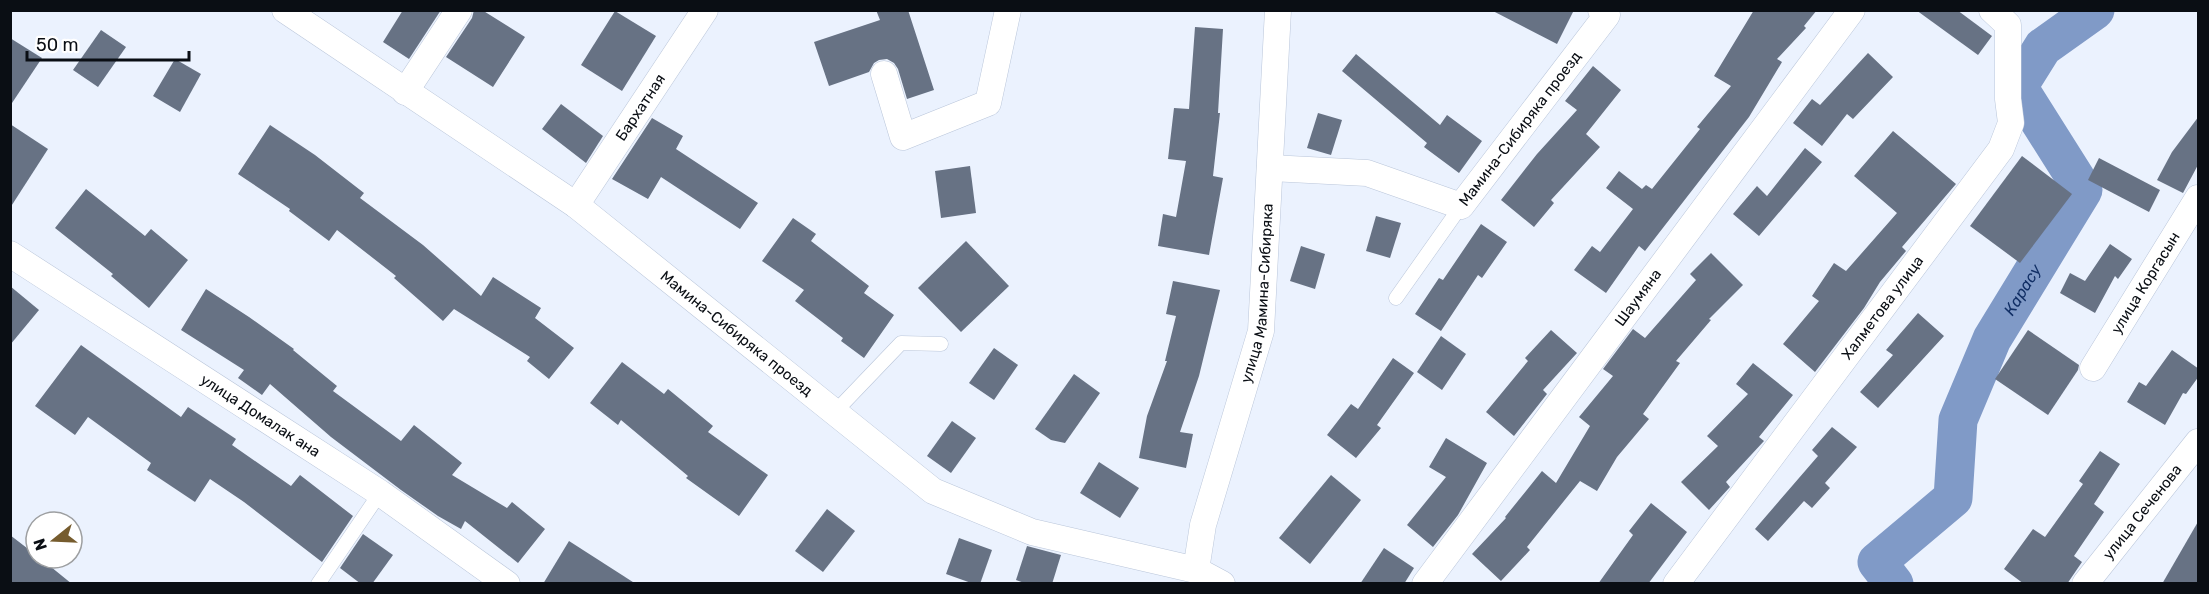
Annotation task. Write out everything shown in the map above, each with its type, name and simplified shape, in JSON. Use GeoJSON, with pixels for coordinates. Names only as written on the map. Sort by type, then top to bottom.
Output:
{"type":"FeatureCollection","features":[{"type":"Feature","properties":{"kind":"street","name":"Мамина-Сибиряка проезд"},"geometry":{"type":"LineString","coordinates":[[285,10],[576,205],[933,491],[1032,532],[1212,579]]}},
{"type":"Feature","properties":{"kind":"street"},"geometry":{"type":"LineString","coordinates":[[405,92],[459,10]]}},
{"type":"Feature","properties":{"kind":"street","name":"Бархатная"},"geometry":{"type":"LineString","coordinates":[[576,205],[705,10]]}},
{"type":"Feature","properties":{"kind":"street"},"geometry":{"type":"LineString","coordinates":[[884,74],[903,137],[988,103],[1008,10]]}},
{"type":"Feature","properties":{"kind":"street","name":"улица Мамина-Сибиряка"},"geometry":{"type":"LineString","coordinates":[[1212,579],[1203,525],[1261,332],[1278,10]]}},
{"type":"Feature","properties":{"kind":"street","name":"Мамина-Сибиряка проезд"},"geometry":{"type":"LineString","coordinates":[[1270,168],[1367,173],[1461,206],[1607,15],[1601,10]]}},
{"type":"Feature","properties":{"kind":"street","name":"Шаумяна"},"geometry":{"type":"LineString","coordinates":[[1425,584],[1852,10]]}},
{"type":"Feature","properties":{"kind":"street","name":"Халметова улица"},"geometry":{"type":"LineString","coordinates":[[1676,584],[2001,149],[2011,123],[2008,99],[2008,25],[1992,10]]}},
{"type":"Feature","properties":{"kind":"street","name":"улица Коргасын"},"geometry":{"type":"LineString","coordinates":[[2093,368],[2199,198]]}},
{"type":"Feature","properties":{"kind":"street","name":"улица Домалак ана"},"geometry":{"type":"LineString","coordinates":[[11,254],[380,494],[507,584]]}},
{"type":"Feature","properties":{"kind":"street","name":"улица Сеченова"},"geometry":{"type":"LineString","coordinates":[[2085,584],[2199,442]]}},
{"type":"Feature","properties":{"kind":"lane"},"geometry":{"type":"LineString","coordinates":[[1396,298],[1461,206]]}},
{"type":"Feature","properties":{"kind":"lane"},"geometry":{"type":"LineString","coordinates":[[834,413],[901,343],[941,344]]}},
{"type":"Feature","properties":{"kind":"lane"},"geometry":{"type":"LineString","coordinates":[[318,584],[380,494]]}},
{"type":"Feature","properties":{"kind":"building"},"geometry":{"type":"Polygon","coordinates":[[[403,10],[441,10],[409,59],[383,42],[403,10]]]}},
{"type":"Feature","properties":{"kind":"building"},"geometry":{"type":"Polygon","coordinates":[[[474,10],[482,10],[525,37],[493,87],[446,57],[472,18],[474,10]]]}},
{"type":"Feature","properties":{"kind":"building"},"geometry":{"type":"Polygon","coordinates":[[[876,10],[908,10],[934,90],[907,99],[898,69],[887,59],[874,63],[869,72],[829,86],[814,42],[880,20],[876,10]]]}},
{"type":"Feature","properties":{"kind":"building"},"geometry":{"type":"Polygon","coordinates":[[[1491,10],[1574,10],[1557,44],[1491,10]]]}},
{"type":"Feature","properties":{"kind":"building"},"geometry":{"type":"Polygon","coordinates":[[[1754,10],[1817,10],[1804,26],[1806,28],[1777,59],[1782,62],[1749,117],[1645,251],[1639,246],[1606,293],[1574,270],[1592,246],[1600,252],[1633,209],[1606,188],[1619,171],[1642,189],[1646,185],[1652,189],[1700,129],[1697,127],[1731,86],[1714,76],[1754,10]]]}},
{"type":"Feature","properties":{"kind":"building"},"geometry":{"type":"Polygon","coordinates":[[[1916,10],[1957,10],[1992,36],[1978,55],[1916,10]]]}},
{"type":"Feature","properties":{"kind":"building"},"geometry":{"type":"Polygon","coordinates":[[[615,11],[656,36],[622,91],[581,65],[615,11]]]}},
{"type":"Feature","properties":{"kind":"building"},"geometry":{"type":"Polygon","coordinates":[[[1195,27],[1223,29],[1218,113],[1220,113],[1213,176],[1223,178],[1209,255],[1158,246],[1163,214],[1176,217],[1186,161],[1168,159],[1174,108],[1189,109],[1195,27]]]}},
{"type":"Feature","properties":{"kind":"building"},"geometry":{"type":"Polygon","coordinates":[[[101,30],[126,47],[98,87],[73,70],[101,30]]]}},
{"type":"Feature","properties":{"kind":"building"},"geometry":{"type":"Polygon","coordinates":[[[10,38],[42,58],[10,106],[10,38]]]}},
{"type":"Feature","properties":{"kind":"building"},"geometry":{"type":"Polygon","coordinates":[[[1868,53],[1893,77],[1853,119],[1847,114],[1822,146],[1793,123],[1812,99],[1820,105],[1868,53]]]}},
{"type":"Feature","properties":{"kind":"building"},"geometry":{"type":"Polygon","coordinates":[[[1356,54],[1440,125],[1447,115],[1482,141],[1459,173],[1424,147],[1427,143],[1342,71],[1356,54]]]}},
{"type":"Feature","properties":{"kind":"building"},"geometry":{"type":"Polygon","coordinates":[[[175,59],[201,74],[180,112],[153,96],[175,59]]]}},
{"type":"Feature","properties":{"kind":"building"},"geometry":{"type":"Polygon","coordinates":[[[1593,66],[1621,90],[1586,134],[1600,147],[1551,200],[1554,203],[1534,227],[1501,200],[1537,154],[1577,110],[1565,101],[1593,66]]]}},
{"type":"Feature","properties":{"kind":"building"},"geometry":{"type":"Polygon","coordinates":[[[561,104],[603,136],[586,163],[542,129],[561,104]]]}},
{"type":"Feature","properties":{"kind":"building"},"geometry":{"type":"Polygon","coordinates":[[[1318,113],[1342,120],[1331,155],[1307,148],[1318,113]]]}},
{"type":"Feature","properties":{"kind":"building"},"geometry":{"type":"Polygon","coordinates":[[[2199,116],[2199,163],[2183,193],[2157,180],[2172,152],[2199,116]]]}},
{"type":"Feature","properties":{"kind":"building"},"geometry":{"type":"Polygon","coordinates":[[[652,118],[683,136],[676,149],[758,203],[740,229],[661,177],[648,199],[612,179],[652,118]]]}},
{"type":"Feature","properties":{"kind":"building"},"geometry":{"type":"Polygon","coordinates":[[[10,124],[48,149],[10,208],[10,124]]]}},
{"type":"Feature","properties":{"kind":"building"},"geometry":{"type":"Polygon","coordinates":[[[270,125],[315,155],[364,193],[360,198],[423,245],[481,296],[493,277],[541,308],[535,318],[574,348],[549,379],[527,361],[530,357],[454,309],[443,321],[394,278],[396,276],[337,230],[329,241],[289,211],[290,209],[238,174],[270,125]]]}},
{"type":"Feature","properties":{"kind":"building"},"geometry":{"type":"Polygon","coordinates":[[[1893,131],[1956,184],[1902,247],[1906,251],[1880,282],[1864,308],[1815,372],[1783,344],[1819,301],[1812,296],[1834,263],[1846,271],[1897,213],[1854,176],[1893,131]]]}},
{"type":"Feature","properties":{"kind":"building"},"geometry":{"type":"Polygon","coordinates":[[[1805,148],[1822,162],[1759,236],[1733,214],[1757,186],[1767,196],[1805,148]]]}},
{"type":"Feature","properties":{"kind":"building"},"geometry":{"type":"Polygon","coordinates":[[[2022,156],[2072,194],[2020,263],[1970,226],[2022,156]]]}},
{"type":"Feature","properties":{"kind":"building"},"geometry":{"type":"Polygon","coordinates":[[[2099,158],[2160,190],[2149,212],[2088,180],[2099,158]]]}},
{"type":"Feature","properties":{"kind":"building"},"geometry":{"type":"Polygon","coordinates":[[[970,166],[976,213],[941,218],[935,171],[970,166]]]}},
{"type":"Feature","properties":{"kind":"building"},"geometry":{"type":"Polygon","coordinates":[[[86,189],[145,236],[151,229],[188,260],[149,308],[111,276],[113,274],[55,228],[86,189]]]}},
{"type":"Feature","properties":{"kind":"building"},"geometry":{"type":"Polygon","coordinates":[[[1376,216],[1401,223],[1390,258],[1366,251],[1376,216]]]}},
{"type":"Feature","properties":{"kind":"building"},"geometry":{"type":"Polygon","coordinates":[[[793,218],[816,234],[811,241],[869,286],[864,293],[894,315],[864,358],[841,341],[843,338],[795,301],[804,290],[762,261],[793,218]]]}},
{"type":"Feature","properties":{"kind":"building"},"geometry":{"type":"Polygon","coordinates":[[[1481,224],[1507,242],[1482,278],[1478,275],[1441,331],[1415,314],[1439,278],[1443,280],[1481,224]]]}},
{"type":"Feature","properties":{"kind":"building"},"geometry":{"type":"Polygon","coordinates":[[[966,241],[1009,286],[961,332],[918,288],[966,241]]]}},
{"type":"Feature","properties":{"kind":"building"},"geometry":{"type":"Polygon","coordinates":[[[2110,244],[2132,259],[2118,279],[2115,276],[2095,313],[2060,293],[2070,273],[2085,281],[2110,244]]]}},
{"type":"Feature","properties":{"kind":"building"},"geometry":{"type":"Polygon","coordinates":[[[1301,246],[1325,254],[1315,289],[1290,281],[1301,246]]]}},
{"type":"Feature","properties":{"kind":"building"},"geometry":{"type":"Polygon","coordinates":[[[1711,253],[1743,285],[1709,319],[1711,320],[1676,361],[1680,363],[1643,414],[1649,419],[1617,457],[1597,491],[1580,481],[1527,547],[1530,550],[1501,581],[1472,554],[1506,518],[1542,471],[1556,483],[1590,426],[1579,417],[1613,376],[1603,369],[1633,329],[1645,338],[1696,280],[1690,274],[1711,253]]]}},
{"type":"Feature","properties":{"kind":"building"},"geometry":{"type":"Polygon","coordinates":[[[1173,281],[1220,290],[1199,376],[1180,432],[1193,434],[1186,468],[1139,458],[1147,416],[1167,361],[1165,361],[1176,316],[1166,314],[1173,281]]]}},
{"type":"Feature","properties":{"kind":"building"},"geometry":{"type":"Polygon","coordinates":[[[10,286],[39,310],[10,345],[10,286]]]}},
{"type":"Feature","properties":{"kind":"building"},"geometry":{"type":"Polygon","coordinates":[[[206,289],[294,349],[337,386],[333,391],[401,441],[414,425],[462,463],[452,475],[507,508],[512,502],[545,529],[518,563],[465,521],[461,529],[401,490],[331,437],[270,384],[262,395],[238,378],[244,370],[181,330],[206,289]]]}},
{"type":"Feature","properties":{"kind":"building"},"geometry":{"type":"Polygon","coordinates":[[[1918,313],[1944,336],[1878,408],[1860,392],[1893,355],[1886,350],[1918,313]]]}},
{"type":"Feature","properties":{"kind":"building"},"geometry":{"type":"Polygon","coordinates":[[[1551,330],[1577,353],[1543,390],[1547,394],[1514,436],[1486,412],[1528,361],[1525,358],[1551,330]]]}},
{"type":"Feature","properties":{"kind":"building"},"geometry":{"type":"Polygon","coordinates":[[[2028,330],[2079,365],[2048,415],[1995,379],[2028,330]]]}},
{"type":"Feature","properties":{"kind":"building"},"geometry":{"type":"Polygon","coordinates":[[[1441,336],[1466,354],[1442,390],[1417,372],[1441,336]]]}},
{"type":"Feature","properties":{"kind":"building"},"geometry":{"type":"Polygon","coordinates":[[[81,345],[181,417],[188,407],[236,439],[232,445],[291,486],[300,475],[353,516],[322,562],[210,479],[195,502],[147,470],[151,463],[88,417],[75,435],[35,406],[81,345]]]}},
{"type":"Feature","properties":{"kind":"building"},"geometry":{"type":"Polygon","coordinates":[[[994,348],[1018,365],[994,400],[969,383],[994,348]]]}},
{"type":"Feature","properties":{"kind":"building"},"geometry":{"type":"Polygon","coordinates":[[[2172,350],[2199,369],[2199,376],[2186,394],[2183,393],[2165,425],[2127,402],[2139,382],[2146,386],[2172,350]]]}},
{"type":"Feature","properties":{"kind":"building"},"geometry":{"type":"Polygon","coordinates":[[[1393,358],[1414,373],[1377,425],[1381,428],[1356,458],[1327,435],[1351,404],[1358,409],[1393,358]]]}},
{"type":"Feature","properties":{"kind":"building"},"geometry":{"type":"Polygon","coordinates":[[[622,362],[664,394],[668,389],[713,426],[708,432],[768,475],[739,516],[686,478],[688,476],[621,420],[618,425],[590,403],[622,362]]]}},
{"type":"Feature","properties":{"kind":"building"},"geometry":{"type":"Polygon","coordinates":[[[1753,363],[1793,395],[1759,437],[1764,441],[1726,482],[1730,487],[1709,510],[1681,482],[1718,446],[1707,436],[1748,394],[1736,384],[1753,363]]]}},
{"type":"Feature","properties":{"kind":"building"},"geometry":{"type":"Polygon","coordinates":[[[1074,374],[1100,393],[1065,443],[1051,440],[1035,429],[1074,374]]]}},
{"type":"Feature","properties":{"kind":"building"},"geometry":{"type":"Polygon","coordinates":[[[952,421],[976,438],[951,473],[927,456],[952,421]]]}},
{"type":"Feature","properties":{"kind":"building"},"geometry":{"type":"Polygon","coordinates":[[[1832,427],[1857,447],[1825,483],[1830,488],[1812,508],[1804,501],[1768,541],[1755,529],[1818,456],[1812,450],[1832,427]]]}},
{"type":"Feature","properties":{"kind":"building"},"geometry":{"type":"Polygon","coordinates":[[[1446,438],[1487,463],[1458,515],[1433,547],[1407,525],[1446,477],[1429,467],[1446,438]]]}},
{"type":"Feature","properties":{"kind":"building"},"geometry":{"type":"Polygon","coordinates":[[[2100,451],[2120,464],[2094,504],[2104,512],[2074,556],[2082,562],[2067,584],[2024,584],[2004,569],[2033,529],[2045,537],[2083,484],[2079,481],[2100,451]]]}},
{"type":"Feature","properties":{"kind":"building"},"geometry":{"type":"Polygon","coordinates":[[[1099,462],[1139,488],[1120,518],[1080,493],[1099,462]]]}},
{"type":"Feature","properties":{"kind":"building"},"geometry":{"type":"Polygon","coordinates":[[[1331,475],[1361,500],[1310,564],[1279,538],[1331,475]]]}},
{"type":"Feature","properties":{"kind":"building"},"geometry":{"type":"Polygon","coordinates":[[[1651,503],[1687,532],[1648,584],[1598,584],[1633,535],[1629,531],[1651,503]]]}},
{"type":"Feature","properties":{"kind":"building"},"geometry":{"type":"Polygon","coordinates":[[[827,509],[855,531],[823,572],[795,551],[827,509]]]}},
{"type":"Feature","properties":{"kind":"building"},"geometry":{"type":"Polygon","coordinates":[[[2199,520],[2199,584],[2162,584],[2199,520]]]}},
{"type":"Feature","properties":{"kind":"building"},"geometry":{"type":"Polygon","coordinates":[[[363,534],[393,555],[372,584],[361,584],[340,568],[363,534]]]}},
{"type":"Feature","properties":{"kind":"building"},"geometry":{"type":"Polygon","coordinates":[[[10,535],[24,546],[24,570],[55,570],[72,584],[10,584],[10,535]]]}},
{"type":"Feature","properties":{"kind":"building"},"geometry":{"type":"Polygon","coordinates":[[[959,538],[992,550],[980,584],[946,574],[959,538]]]}},
{"type":"Feature","properties":{"kind":"building"},"geometry":{"type":"Polygon","coordinates":[[[569,541],[636,584],[543,584],[569,541]]]}},
{"type":"Feature","properties":{"kind":"building"},"geometry":{"type":"Polygon","coordinates":[[[1027,546],[1061,555],[1052,584],[1027,584],[1016,580],[1027,546]]]}},
{"type":"Feature","properties":{"kind":"building"},"geometry":{"type":"Polygon","coordinates":[[[1384,548],[1414,568],[1404,584],[1360,584],[1384,548]]]}},
{"type":"Feature","properties":{"kind":"waterway","name":"Карасу"},"geometry":{"type":"LineString","coordinates":[[1894,584],[1877,562],[1953,498],[1958,420],[1992,339],[2083,190],[2018,87],[2043,47],[2095,10]]}}]}
